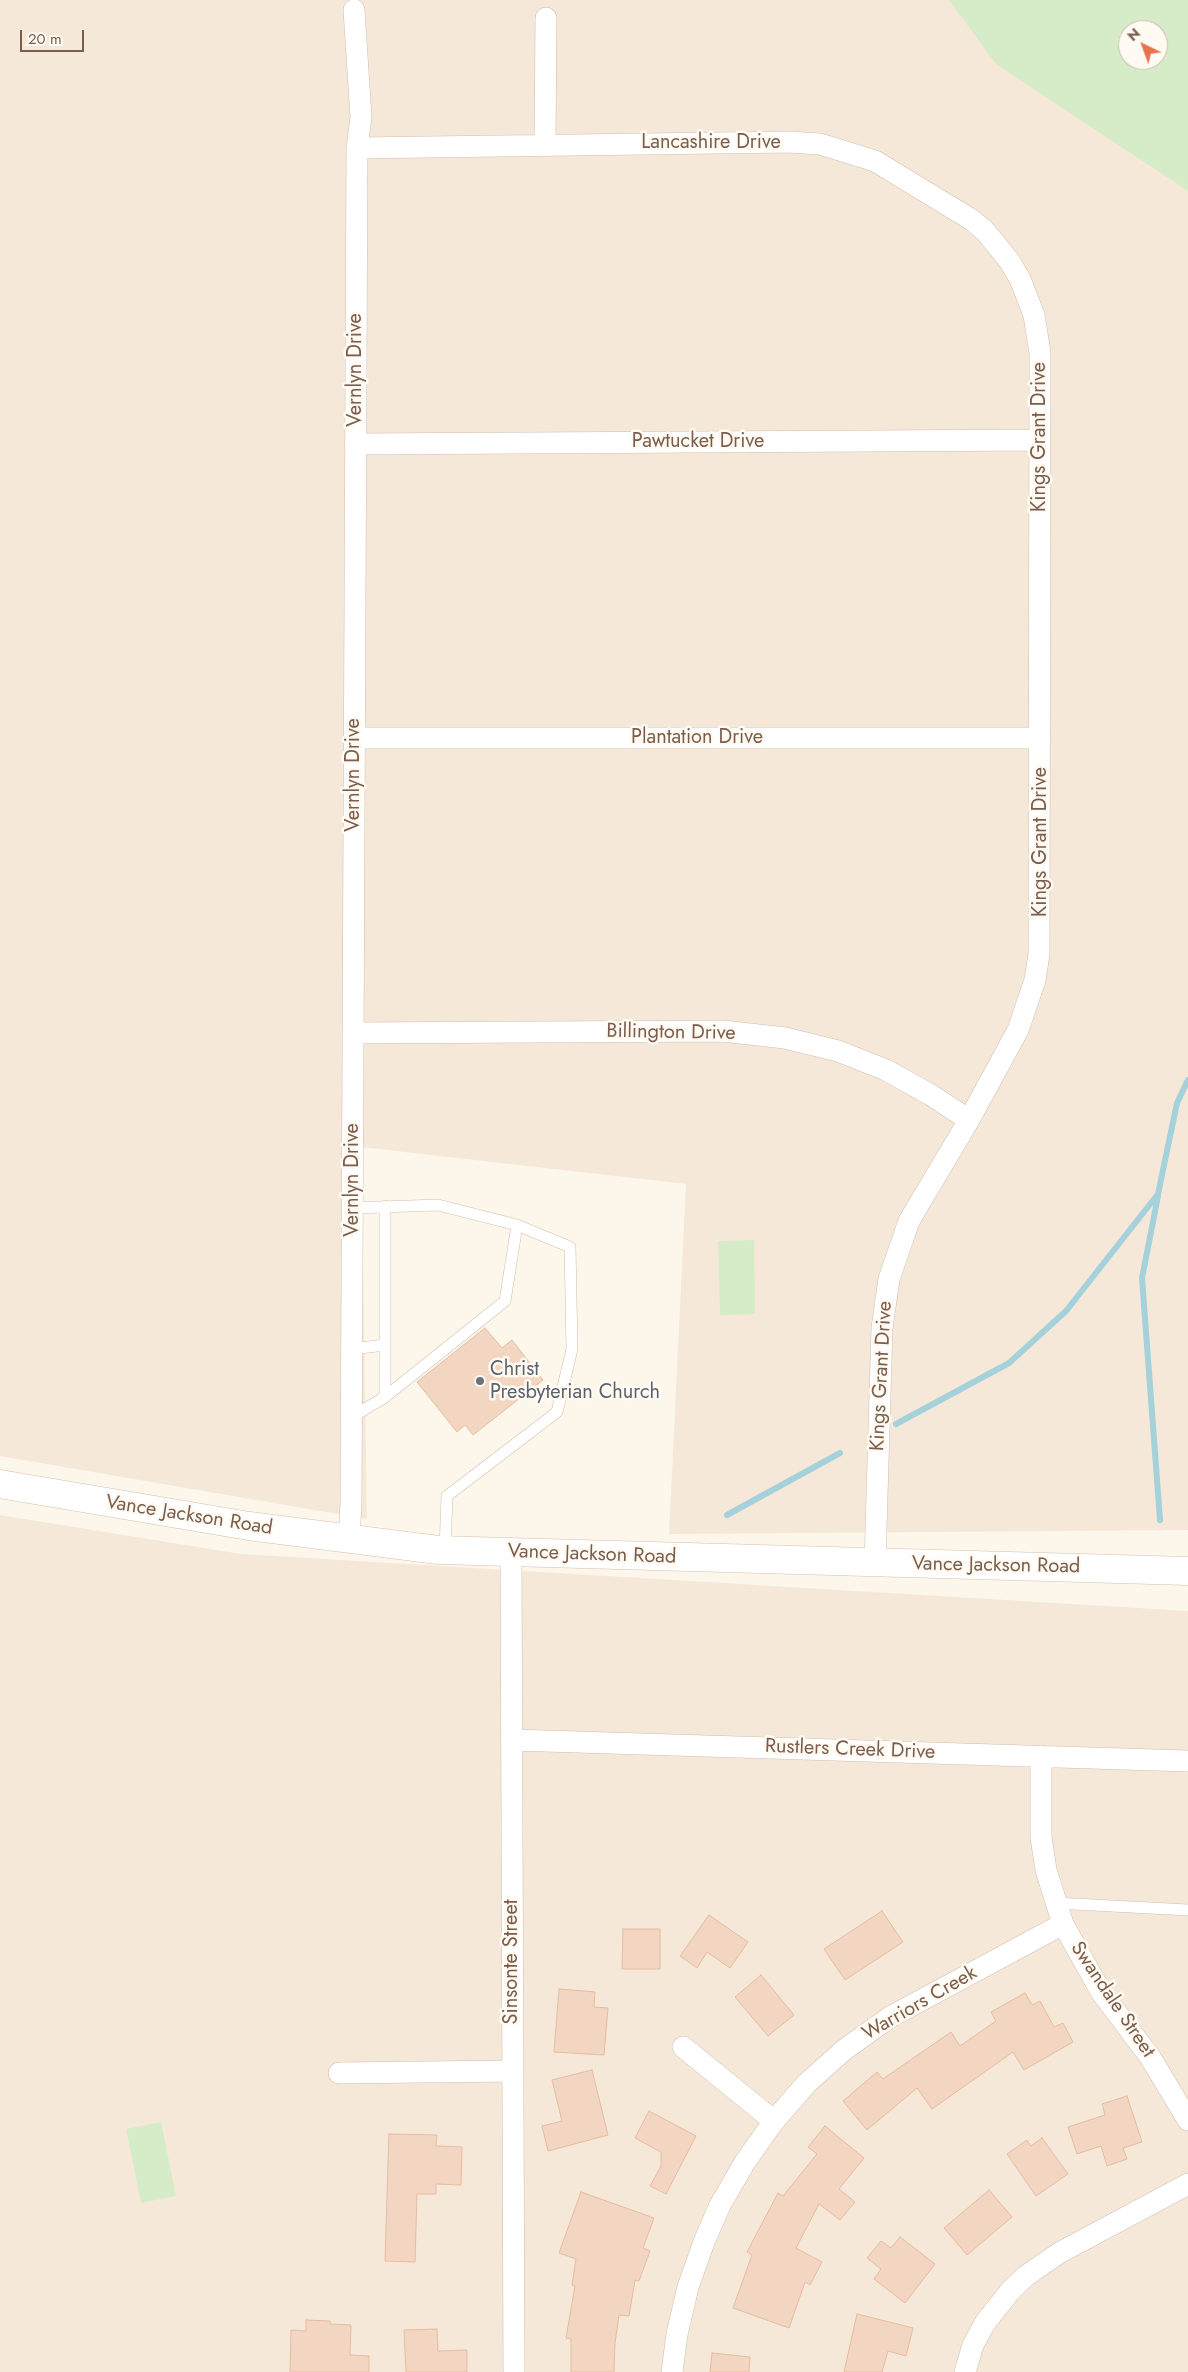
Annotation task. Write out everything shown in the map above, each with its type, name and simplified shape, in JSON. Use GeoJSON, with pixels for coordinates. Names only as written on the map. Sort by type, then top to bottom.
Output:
{"type":"FeatureCollection","features":[{"type":"Feature","properties":{"kind":"main road","name":"Vance Jackson Road"},"geometry":{"type":"LineString","coordinates":[[0,1484],[249,1526],[445,1551],[1188,1571]]}},
{"type":"Feature","properties":{"kind":"street","name":"Vernlyn Drive"},"geometry":{"type":"LineString","coordinates":[[350,1540],[357,148],[362,117],[354,10]]}},
{"type":"Feature","properties":{"kind":"street"},"geometry":{"type":"LineString","coordinates":[[545,144],[546,18]]}},
{"type":"Feature","properties":{"kind":"street","name":"Lancashire Drive"},"geometry":{"type":"LineString","coordinates":[[357,148],[789,142],[820,144],[875,161]]}},
{"type":"Feature","properties":{"kind":"street","name":"Kings Grant Drive"},"geometry":{"type":"LineString","coordinates":[[875,161],[972,220],[986,232],[1010,262],[1020,279],[1034,314],[1040,352],[1041,928],[1035,980],[1018,1030],[969,1120],[910,1221],[889,1279],[882,1328],[875,1563]]}},
{"type":"Feature","properties":{"kind":"street","name":"Pawtucket Drive"},"geometry":{"type":"LineString","coordinates":[[355,444],[1040,440]]}},
{"type":"Feature","properties":{"kind":"street","name":"Plantation Drive"},"geometry":{"type":"LineString","coordinates":[[354,738],[1040,738]]}},
{"type":"Feature","properties":{"kind":"street","name":"Billington Drive"},"geometry":{"type":"LineString","coordinates":[[353,1033],[722,1031],[785,1038],[838,1051],[886,1070],[931,1095],[969,1120]]}},
{"type":"Feature","properties":{"kind":"street","name":"Sinsonte Street"},"geometry":{"type":"LineString","coordinates":[[512,1553],[514,2372]]}},
{"type":"Feature","properties":{"kind":"street","name":"Rustlers Creek Drive"},"geometry":{"type":"LineString","coordinates":[[512,1740],[1188,1761]]}},
{"type":"Feature","properties":{"kind":"street","name":"Swandale Street"},"geometry":{"type":"LineString","coordinates":[[1041,1756],[1041,1837],[1046,1870],[1063,1924],[1101,1992],[1150,2057],[1188,2120]]}},
{"type":"Feature","properties":{"kind":"street","name":"Warriors Creek"},"geometry":{"type":"LineString","coordinates":[[672,2372],[677,2334],[688,2287],[720,2205],[745,2162],[774,2121],[807,2083],[844,2050],[890,2016],[1063,1924]]}},
{"type":"Feature","properties":{"kind":"street"},"geometry":{"type":"LineString","coordinates":[[683,2047],[774,2121]]}},
{"type":"Feature","properties":{"kind":"street"},"geometry":{"type":"LineString","coordinates":[[339,2073],[512,2071]]}},
{"type":"Feature","properties":{"kind":"street"},"geometry":{"type":"LineString","coordinates":[[966,2372],[973,2345],[985,2323],[1011,2290],[1026,2276],[1059,2252],[1188,2184]]}},
{"type":"Feature","properties":{"kind":"lane"},"geometry":{"type":"LineString","coordinates":[[352,1208],[438,1205],[517,1226],[570,1247],[572,1349],[556,1412],[447,1496],[445,1551]]}},
{"type":"Feature","properties":{"kind":"lane"},"geometry":{"type":"LineString","coordinates":[[385,1206],[385,1397]]}},
{"type":"Feature","properties":{"kind":"lane"},"geometry":{"type":"LineString","coordinates":[[352,1418],[385,1397],[505,1301],[517,1226]]}},
{"type":"Feature","properties":{"kind":"lane"},"geometry":{"type":"LineString","coordinates":[[352,1349],[385,1345]]}},
{"type":"Feature","properties":{"kind":"lane"},"geometry":{"type":"LineString","coordinates":[[1055,1903],[1188,1910]]}},
{"type":"Feature","properties":{"kind":"shaded area"},"geometry":{"type":"Polygon","coordinates":[[[0,0],[1089,0],[1144,20],[1118,20],[1118,70],[1168,70],[1168,29],[1188,36],[1188,1530],[669,1534],[686,1184],[361,1147],[367,1519],[0,1456],[0,0]]]}},
{"type":"Feature","properties":{"kind":"shaded area"},"geometry":{"type":"Polygon","coordinates":[[[0,1515],[241,1554],[1188,1611],[1188,2372],[0,2372],[0,1515]]]}},
{"type":"Feature","properties":{"kind":"green space"},"geometry":{"type":"Polygon","coordinates":[[[949,0],[1188,0],[1188,191],[996,64],[949,0]]]}},
{"type":"Feature","properties":{"kind":"green space"},"geometry":{"type":"Polygon","coordinates":[[[754,1240],[755,1314],[720,1315],[718,1241],[754,1240]]]}},
{"type":"Feature","properties":{"kind":"green space"},"geometry":{"type":"Polygon","coordinates":[[[161,2122],[176,2196],[141,2203],[126,2129],[161,2122]]]}},
{"type":"Feature","properties":{"kind":"building","name":"Christ Presbyterian Church"},"geometry":{"type":"Polygon","coordinates":[[[485,1328],[502,1348],[512,1340],[543,1380],[473,1435],[465,1425],[457,1432],[417,1382],[485,1328]]]}},
{"type":"Feature","properties":{"kind":"building"},"geometry":{"type":"Polygon","coordinates":[[[882,1911],[903,1942],[845,1980],[824,1949],[882,1911]]]}},
{"type":"Feature","properties":{"kind":"building"},"geometry":{"type":"Polygon","coordinates":[[[709,1915],[748,1942],[730,1968],[707,1952],[697,1968],[680,1956],[709,1915]]]}},
{"type":"Feature","properties":{"kind":"building"},"geometry":{"type":"Polygon","coordinates":[[[623,1929],[660,1929],[660,1969],[622,1969],[623,1929]]]}},
{"type":"Feature","properties":{"kind":"building"},"geometry":{"type":"Polygon","coordinates":[[[761,1975],[794,2015],[768,2036],[735,1997],[761,1975]]]}},
{"type":"Feature","properties":{"kind":"building"},"geometry":{"type":"Polygon","coordinates":[[[559,1989],[595,1992],[594,2007],[608,2008],[604,2055],[554,2052],[559,1989]]]}},
{"type":"Feature","properties":{"kind":"building"},"geometry":{"type":"Polygon","coordinates":[[[1025,1993],[1032,2005],[1040,2001],[1054,2027],[1063,2023],[1073,2042],[1024,2070],[1013,2052],[932,2109],[917,2088],[867,2130],[843,2101],[877,2072],[883,2079],[951,2032],[960,2046],[996,2021],[991,2012],[1025,1993]]]}},
{"type":"Feature","properties":{"kind":"building"},"geometry":{"type":"Polygon","coordinates":[[[592,2070],[608,2135],[548,2151],[542,2126],[562,2121],[552,2080],[592,2070]]]}},
{"type":"Feature","properties":{"kind":"building"},"geometry":{"type":"Polygon","coordinates":[[[1127,2096],[1142,2142],[1123,2148],[1127,2159],[1107,2166],[1101,2146],[1077,2154],[1068,2127],[1105,2115],[1102,2104],[1127,2096]]]}},
{"type":"Feature","properties":{"kind":"building"},"geometry":{"type":"Polygon","coordinates":[[[649,2111],[696,2136],[666,2194],[650,2186],[661,2166],[661,2152],[635,2138],[649,2111]]]}},
{"type":"Feature","properties":{"kind":"building"},"geometry":{"type":"Polygon","coordinates":[[[825,2126],[864,2158],[839,2189],[855,2202],[840,2220],[819,2204],[796,2248],[822,2262],[810,2285],[805,2282],[789,2328],[733,2308],[752,2255],[747,2252],[778,2193],[783,2196],[817,2154],[808,2147],[825,2126]]]}},
{"type":"Feature","properties":{"kind":"building"},"geometry":{"type":"Polygon","coordinates":[[[389,2134],[437,2135],[436,2146],[462,2147],[461,2185],[436,2184],[436,2194],[417,2194],[415,2262],[385,2261],[389,2134]]]}},
{"type":"Feature","properties":{"kind":"building"},"geometry":{"type":"Polygon","coordinates":[[[1042,2138],[1068,2174],[1036,2196],[1007,2154],[1027,2140],[1031,2146],[1042,2138]]]}},
{"type":"Feature","properties":{"kind":"building"},"geometry":{"type":"Polygon","coordinates":[[[989,2190],[1012,2217],[967,2255],[944,2228],[989,2190]]]}},
{"type":"Feature","properties":{"kind":"building"},"geometry":{"type":"Polygon","coordinates":[[[581,2192],[654,2218],[643,2248],[650,2251],[639,2281],[635,2280],[629,2316],[619,2315],[615,2343],[614,2372],[571,2372],[571,2339],[566,2338],[575,2286],[572,2285],[576,2259],[559,2253],[581,2192]]]}},
{"type":"Feature","properties":{"kind":"building"},"geometry":{"type":"Polygon","coordinates":[[[900,2237],[935,2264],[905,2303],[874,2279],[881,2269],[867,2258],[881,2241],[891,2248],[900,2237]]]}},
{"type":"Feature","properties":{"kind":"building"},"geometry":{"type":"Polygon","coordinates":[[[857,2314],[913,2328],[906,2356],[888,2351],[882,2372],[844,2372],[857,2314]]]}},
{"type":"Feature","properties":{"kind":"building"},"geometry":{"type":"Polygon","coordinates":[[[306,2320],[330,2321],[330,2324],[351,2325],[350,2355],[369,2356],[369,2372],[290,2372],[291,2330],[306,2331],[306,2320]]]}},
{"type":"Feature","properties":{"kind":"building"},"geometry":{"type":"Polygon","coordinates":[[[437,2329],[438,2351],[467,2350],[467,2372],[406,2372],[404,2330],[437,2329]]]}},
{"type":"Feature","properties":{"kind":"building"},"geometry":{"type":"Polygon","coordinates":[[[712,2353],[750,2357],[749,2372],[710,2372],[712,2353]]]}},
{"type":"Feature","properties":{"kind":"waterway"},"geometry":{"type":"LineString","coordinates":[[896,1424],[1009,1363],[1066,1311],[1158,1194],[1177,1103],[1188,1080]]}},
{"type":"Feature","properties":{"kind":"waterway"},"geometry":{"type":"LineString","coordinates":[[1158,1196],[1142,1278],[1160,1520]]}},
{"type":"Feature","properties":{"kind":"waterway"},"geometry":{"type":"LineString","coordinates":[[727,1515],[840,1453]]}},
{"type":"Feature","properties":{"kind":"place","name":"Christ Presbyterian Church"},"geometry":{"type":"Point","coordinates":[480,1381]}}]}
